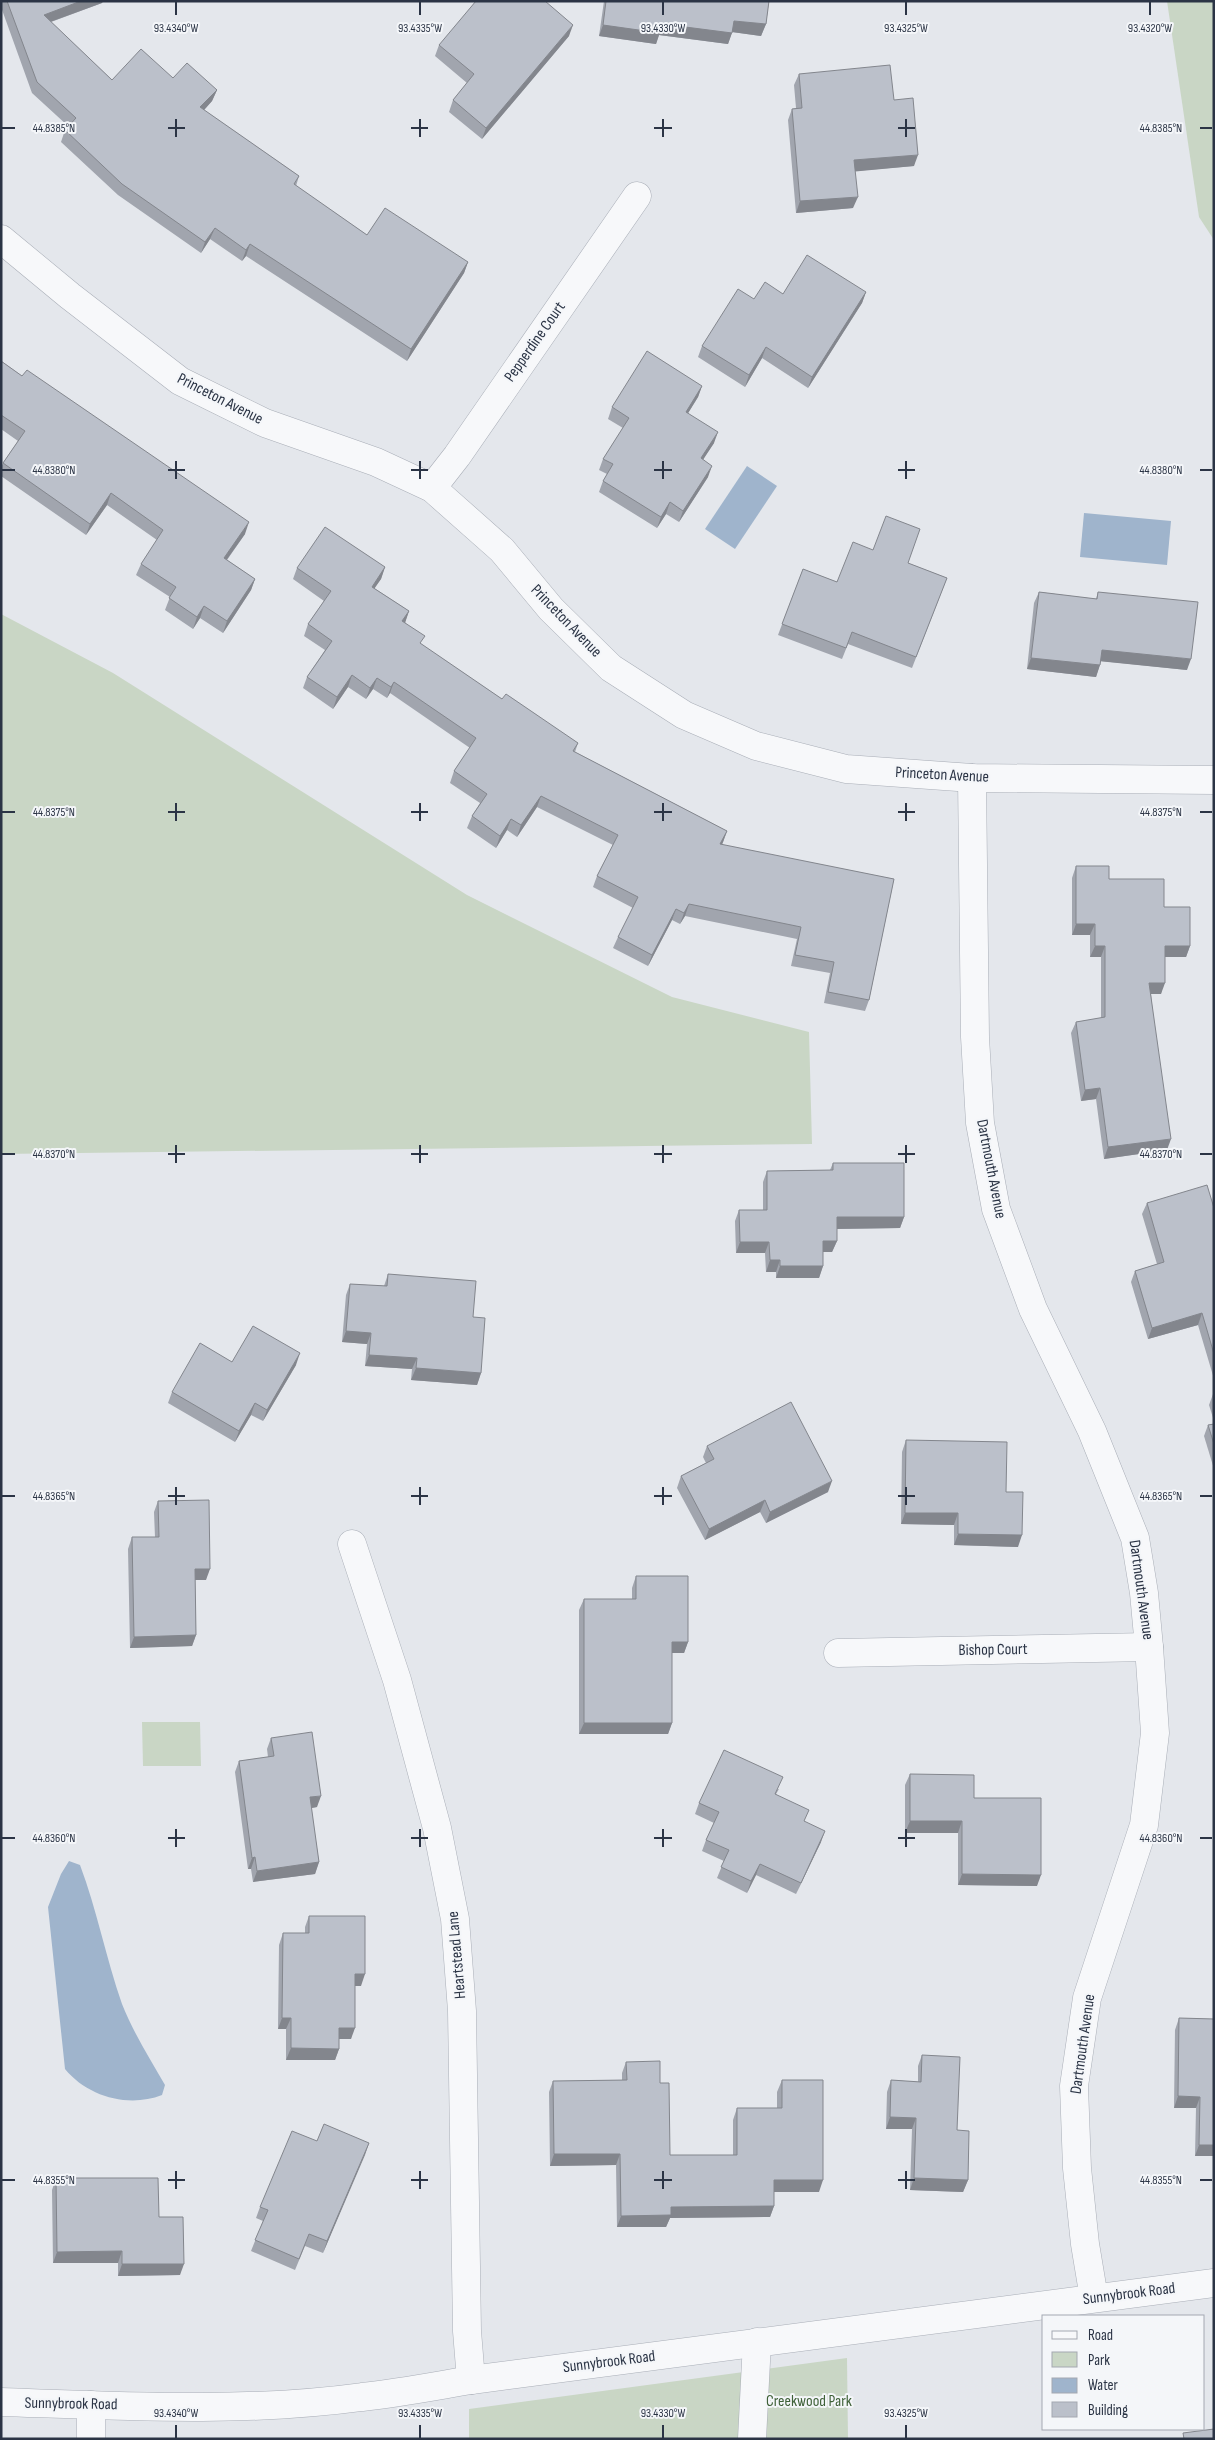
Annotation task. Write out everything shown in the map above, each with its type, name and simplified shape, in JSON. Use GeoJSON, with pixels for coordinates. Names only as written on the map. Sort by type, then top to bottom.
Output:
{"type":"FeatureCollection","features":[{"type":"Feature","properties":{"kind":"street","name":"Pepperdine Court"},"geometry":{"type":"LineString","coordinates":[[432,488],[457,456],[637,196]]}},
{"type":"Feature","properties":{"kind":"street","name":"Princeton Avenue"},"geometry":{"type":"LineString","coordinates":[[1,239],[70,296],[180,381],[265,423],[376,462],[432,488],[502,550],[551,609],[611,668],[684,715],[756,746],[846,769],[972,778],[1214,780]]}},
{"type":"Feature","properties":{"kind":"street","name":"Dartmouth Avenue"},"geometry":{"type":"LineString","coordinates":[[972,778],[975,1037],[980,1123],[996,1209],[1033,1309],[1092,1431],[1135,1538],[1144,1593],[1149,1647],[1155,1733],[1144,1825],[1087,1998],[1074,2086],[1077,2168],[1085,2244],[1094,2298]]}},
{"type":"Feature","properties":{"kind":"street","name":"Heartstead Lane"},"geometry":{"type":"LineString","coordinates":[[352,1544],[397,1680],[437,1828],[455,1919],[462,2011],[467,2331],[471,2380]]}},
{"type":"Feature","properties":{"kind":"street","name":"Bishop Court"},"geometry":{"type":"LineString","coordinates":[[838,1653],[1149,1647]]}},
{"type":"Feature","properties":{"kind":"street","name":"Sunnybrook Road"},"geometry":{"type":"LineString","coordinates":[[1,2402],[91,2405],[269,2404],[361,2398],[471,2380],[1214,2283]]}},
{"type":"Feature","properties":{"kind":"street"},"geometry":{"type":"LineString","coordinates":[[752,2439],[758,2342]]}},
{"type":"Feature","properties":{"kind":"street"},"geometry":{"type":"LineString","coordinates":[[91,2405],[91,2439]]}},
{"type":"Feature","properties":{"kind":"green space"},"geometry":{"type":"Polygon","coordinates":[[[1167,1],[1214,1],[1214,240],[1199,217],[1167,1]]]}},
{"type":"Feature","properties":{"kind":"green space"},"geometry":{"type":"Polygon","coordinates":[[[1,614],[113,673],[467,895],[672,997],[809,1032],[812,1144],[1,1154],[1,614]]]}},
{"type":"Feature","properties":{"kind":"green space"},"geometry":{"type":"Polygon","coordinates":[[[142,1722],[200,1722],[201,1766],[143,1766],[142,1722]]]}},
{"type":"Feature","properties":{"kind":"green space","name":"Creekwood Park"},"geometry":{"type":"Polygon","coordinates":[[[847,2358],[848,2439],[469,2439],[469,2409],[847,2358]]]}},
{"type":"Feature","properties":{"kind":"water"},"geometry":{"type":"Polygon","coordinates":[[[747,466],[777,486],[735,549],[705,529],[747,466]]]}},
{"type":"Feature","properties":{"kind":"water"},"geometry":{"type":"Polygon","coordinates":[[[1084,513],[1171,521],[1167,565],[1080,557],[1084,513]]]}},
{"type":"Feature","properties":{"kind":"water"},"geometry":{"type":"Polygon","coordinates":[[[69,1861],[80,1865],[122,2004],[136,2035],[165,2085],[162,2095],[136,2100],[110,2097],[85,2087],[65,2069],[48,1907],[61,1874],[69,1861]]]}},
{"type":"Feature","properties":{"kind":"building"},"geometry":{"type":"Polygon","coordinates":[[[7,1],[81,1],[44,15],[112,80],[141,49],[173,78],[187,63],[217,90],[200,107],[299,176],[294,184],[367,235],[385,208],[468,262],[411,349],[250,244],[246,250],[215,228],[205,242],[122,184],[65,130],[76,118],[37,82],[7,1]]]}},
{"type":"Feature","properties":{"kind":"building"},"geometry":{"type":"Polygon","coordinates":[[[476,1],[545,1],[573,25],[486,128],[453,100],[474,74],[439,45],[476,1]]]}},
{"type":"Feature","properties":{"kind":"building"},"geometry":{"type":"Polygon","coordinates":[[[606,1],[769,1],[766,24],[734,21],[732,33],[662,24],[660,33],[603,25],[606,1]]]}},
{"type":"Feature","properties":{"kind":"building"},"geometry":{"type":"Polygon","coordinates":[[[890,65],[894,100],[913,98],[918,155],[854,160],[858,197],[800,201],[792,109],[802,108],[799,74],[890,65]]]}},
{"type":"Feature","properties":{"kind":"building"},"geometry":{"type":"Polygon","coordinates":[[[807,255],[866,292],[812,377],[766,347],[749,375],[702,346],[738,289],[754,299],[765,282],[783,294],[807,255]]]}},
{"type":"Feature","properties":{"kind":"building"},"geometry":{"type":"Polygon","coordinates":[[[647,351],[702,386],[686,412],[718,432],[701,458],[712,466],[683,511],[670,502],[661,517],[603,481],[613,464],[603,459],[629,418],[612,407],[647,351]]]}},
{"type":"Feature","properties":{"kind":"building"},"geometry":{"type":"Polygon","coordinates":[[[1,361],[22,376],[27,370],[249,522],[224,558],[255,579],[227,621],[204,606],[197,617],[169,598],[176,587],[141,564],[163,530],[111,493],[90,524],[3,463],[25,431],[1,415],[1,361]]]}},
{"type":"Feature","properties":{"kind":"building"},"geometry":{"type":"Polygon","coordinates":[[[886,516],[920,529],[908,563],[947,578],[916,657],[852,632],[846,648],[782,624],[803,569],[837,582],[853,542],[873,550],[886,516]]]}},
{"type":"Feature","properties":{"kind":"building"},"geometry":{"type":"Polygon","coordinates":[[[325,527],[385,567],[372,587],[409,611],[402,621],[425,636],[420,643],[502,699],[506,694],[578,743],[573,751],[727,831],[720,844],[894,879],[869,1000],[828,992],[834,962],[795,955],[801,927],[689,904],[684,913],[676,909],[652,955],[618,937],[638,897],[597,876],[618,835],[541,796],[521,825],[511,819],[500,836],[472,816],[487,794],[454,771],[476,738],[394,682],[391,687],[377,678],[370,688],[352,675],[337,697],[307,677],[332,641],[308,624],[331,591],[297,568],[325,527]]]}},
{"type":"Feature","properties":{"kind":"building"},"geometry":{"type":"Polygon","coordinates":[[[1039,592],[1097,599],[1098,592],[1198,602],[1191,659],[1102,650],[1100,665],[1031,658],[1039,592]]]}},
{"type":"Feature","properties":{"kind":"building"},"geometry":{"type":"Polygon","coordinates":[[[1076,866],[1109,866],[1109,879],[1164,879],[1164,907],[1190,907],[1190,946],[1165,946],[1165,983],[1149,983],[1171,1139],[1108,1147],[1100,1088],[1085,1090],[1076,1022],[1105,1017],[1105,946],[1095,946],[1095,924],[1076,924],[1076,866]]]}},
{"type":"Feature","properties":{"kind":"building"},"geometry":{"type":"Polygon","coordinates":[[[833,1163],[904,1163],[904,1217],[837,1217],[837,1241],[823,1241],[823,1266],[780,1266],[780,1260],[770,1260],[769,1242],[740,1242],[739,1210],[767,1210],[767,1171],[833,1170],[833,1163]]]}},
{"type":"Feature","properties":{"kind":"building"},"geometry":{"type":"Polygon","coordinates":[[[1207,1185],[1214,1208],[1214,1354],[1202,1313],[1152,1328],[1135,1271],[1164,1262],[1147,1203],[1207,1185]]]}},
{"type":"Feature","properties":{"kind":"building"},"geometry":{"type":"Polygon","coordinates":[[[388,1274],[476,1281],[473,1317],[485,1318],[481,1373],[416,1368],[417,1358],[369,1355],[371,1333],[346,1331],[350,1284],[387,1286],[388,1274]]]}},
{"type":"Feature","properties":{"kind":"building"},"geometry":{"type":"Polygon","coordinates":[[[253,1326],[300,1353],[267,1410],[255,1403],[239,1431],[172,1392],[200,1343],[232,1362],[253,1326]]]}},
{"type":"Feature","properties":{"kind":"building"},"geometry":{"type":"Polygon","coordinates":[[[791,1402],[832,1481],[770,1512],[765,1500],[709,1529],[681,1476],[714,1459],[707,1446],[791,1402]]]}},
{"type":"Feature","properties":{"kind":"building"},"geometry":{"type":"Polygon","coordinates":[[[1214,1424],[1214,1444],[1208,1425],[1214,1424]]]}},
{"type":"Feature","properties":{"kind":"building"},"geometry":{"type":"Polygon","coordinates":[[[906,1440],[1007,1442],[1006,1492],[1023,1492],[1022,1535],[958,1534],[958,1513],[905,1513],[906,1440]]]}},
{"type":"Feature","properties":{"kind":"building"},"geometry":{"type":"Polygon","coordinates":[[[209,1500],[210,1569],[195,1569],[196,1635],[134,1637],[132,1537],[159,1537],[158,1501],[209,1500]]]}},
{"type":"Feature","properties":{"kind":"building"},"geometry":{"type":"Polygon","coordinates":[[[636,1576],[688,1576],[688,1642],[672,1642],[672,1723],[584,1723],[584,1599],[636,1599],[636,1576]]]}},
{"type":"Feature","properties":{"kind":"building"},"geometry":{"type":"Polygon","coordinates":[[[312,1732],[321,1796],[310,1797],[319,1862],[257,1871],[255,1857],[252,1858],[239,1761],[274,1756],[271,1738],[312,1732]]]}},
{"type":"Feature","properties":{"kind":"building"},"geometry":{"type":"Polygon","coordinates":[[[724,1750],[783,1777],[775,1794],[809,1810],[804,1821],[825,1831],[801,1883],[760,1864],[751,1881],[721,1867],[729,1850],[706,1840],[719,1812],[699,1803],[724,1750]]]}},
{"type":"Feature","properties":{"kind":"building"},"geometry":{"type":"Polygon","coordinates":[[[910,1774],[974,1775],[974,1798],[1041,1798],[1041,1875],[962,1874],[962,1821],[910,1821],[910,1774]]]}},
{"type":"Feature","properties":{"kind":"building"},"geometry":{"type":"Polygon","coordinates":[[[309,1916],[365,1916],[365,1974],[355,1974],[355,2028],[339,2028],[339,2049],[291,2048],[291,2018],[282,2018],[283,1933],[309,1933],[309,1916]]]}},
{"type":"Feature","properties":{"kind":"building"},"geometry":{"type":"Polygon","coordinates":[[[1179,2018],[1214,2019],[1214,2145],[1199,2145],[1200,2097],[1178,2096],[1179,2018]]]}},
{"type":"Feature","properties":{"kind":"building"},"geometry":{"type":"Polygon","coordinates":[[[922,2055],[960,2057],[957,2130],[969,2131],[968,2180],[914,2178],[916,2118],[890,2117],[891,2080],[921,2082],[922,2055]]]}},
{"type":"Feature","properties":{"kind":"building"},"geometry":{"type":"Polygon","coordinates":[[[660,2061],[660,2083],[669,2083],[670,2155],[737,2155],[737,2108],[782,2108],[782,2080],[823,2080],[823,2180],[774,2180],[774,2206],[671,2207],[671,2215],[621,2216],[620,2154],[554,2154],[553,2081],[627,2080],[626,2062],[660,2061]]]}},
{"type":"Feature","properties":{"kind":"building"},"geometry":{"type":"Polygon","coordinates":[[[324,2124],[369,2143],[327,2241],[309,2234],[299,2259],[255,2240],[268,2210],[260,2207],[292,2131],[317,2141],[324,2124]]]}},
{"type":"Feature","properties":{"kind":"building"},"geometry":{"type":"Polygon","coordinates":[[[56,2178],[158,2178],[159,2217],[183,2217],[184,2264],[122,2264],[122,2251],[57,2252],[56,2178]]]}},
{"type":"Feature","properties":{"kind":"building"},"geometry":{"type":"Polygon","coordinates":[[[1214,2429],[1214,2439],[1184,2439],[1183,2433],[1214,2429]]]}}]}
